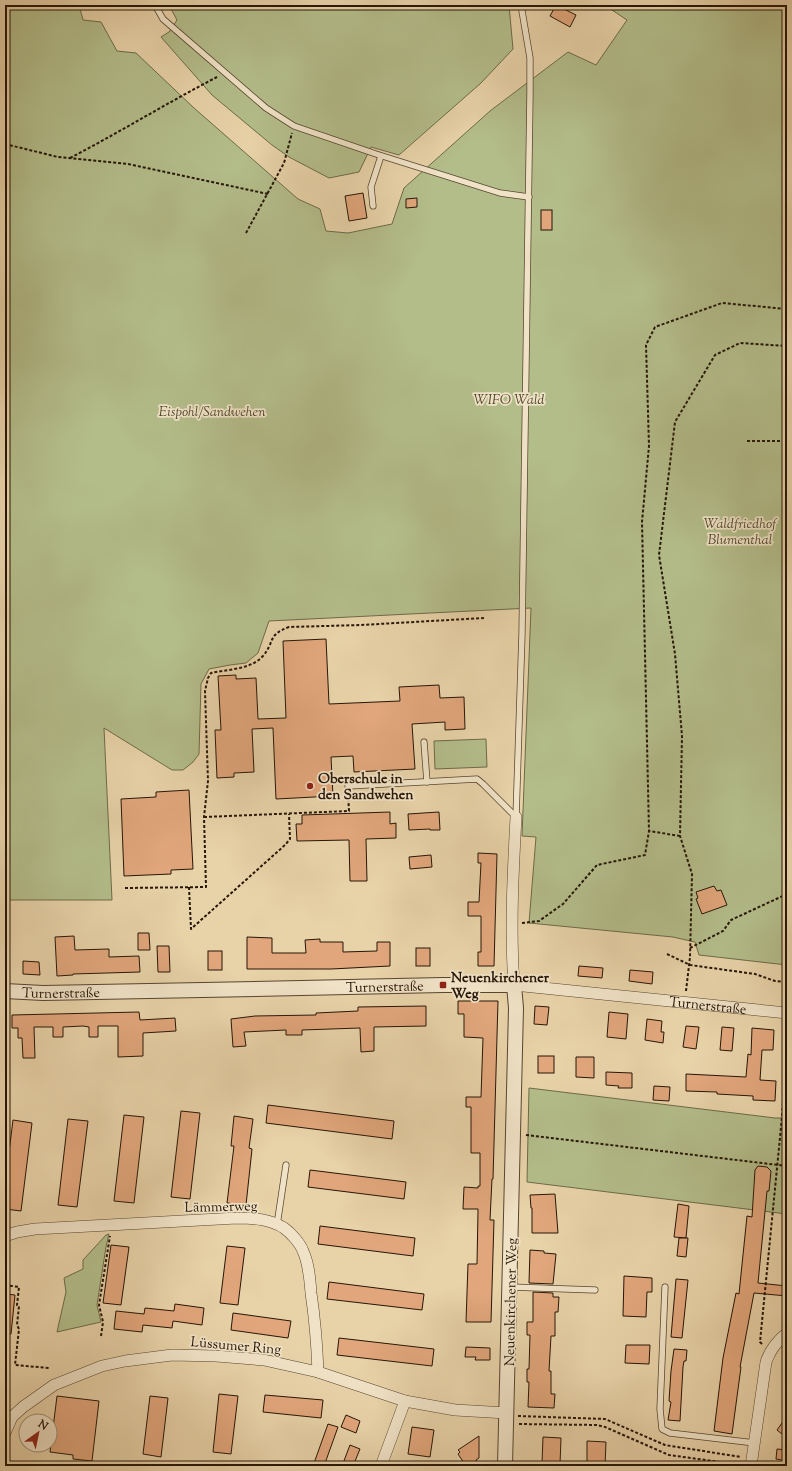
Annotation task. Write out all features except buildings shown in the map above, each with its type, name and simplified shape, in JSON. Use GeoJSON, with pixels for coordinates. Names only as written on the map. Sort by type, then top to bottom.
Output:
{"type":"FeatureCollection","features":[{"type":"Feature","properties":{"kind":"street","name":"Neuenkirchener Weg"},"geometry":{"type":"LineString","coordinates":[[505,1466],[516,1008],[513,924],[516,817]]}},
{"type":"Feature","properties":{"kind":"street","name":"Turnerstraße"},"geometry":{"type":"LineString","coordinates":[[5,991],[43,993],[436,985],[514,985],[787,1013]]}},
{"type":"Feature","properties":{"kind":"street","name":"Lämmerweg"},"geometry":{"type":"LineString","coordinates":[[5,1236],[35,1229],[237,1218],[254,1218],[270,1222],[284,1228],[304,1251],[309,1275],[316,1335],[318,1372]]}},
{"type":"Feature","properties":{"kind":"street"},"geometry":{"type":"LineString","coordinates":[[749,1463],[755,1443],[766,1362],[769,1352],[778,1340],[787,1332]]}},
{"type":"Feature","properties":{"kind":"street","name":"Lüssumer Ring"},"geometry":{"type":"LineString","coordinates":[[5,1433],[9,1414],[23,1407],[54,1385],[102,1366],[125,1361],[172,1355],[216,1356],[264,1360],[318,1372],[404,1401],[507,1419]]}},
{"type":"Feature","properties":{"kind":"street"},"geometry":{"type":"LineString","coordinates":[[382,1466],[404,1401]]}},
{"type":"Feature","properties":{"kind":"lane"},"geometry":{"type":"LineString","coordinates":[[155,5],[163,19],[266,108],[294,126],[381,156],[500,193],[529,197]]}},
{"type":"Feature","properties":{"kind":"lane","name":"Neuenkirchener Weg"},"geometry":{"type":"LineString","coordinates":[[516,817],[522,634],[530,58],[521,5]]}},
{"type":"Feature","properties":{"kind":"lane"},"geometry":{"type":"LineString","coordinates":[[373,206],[371,187],[381,156]]}},
{"type":"Feature","properties":{"kind":"lane"},"geometry":{"type":"LineString","coordinates":[[424,742],[427,782]]}},
{"type":"Feature","properties":{"kind":"lane"},"geometry":{"type":"LineString","coordinates":[[348,786],[477,780],[483,784],[516,817]]}},
{"type":"Feature","properties":{"kind":"lane"},"geometry":{"type":"LineString","coordinates":[[277,1225],[286,1165]]}},
{"type":"Feature","properties":{"kind":"lane"},"geometry":{"type":"LineString","coordinates":[[510,1287],[595,1290]]}},
{"type":"Feature","properties":{"kind":"lane"},"geometry":{"type":"LineString","coordinates":[[665,1287],[660,1409],[662,1429],[670,1433],[755,1443]]}},
{"type":"Feature","properties":{"kind":"path"},"geometry":{"type":"LineString","coordinates":[[69,158],[109,138],[166,104],[226,72]]}},
{"type":"Feature","properties":{"kind":"path"},"geometry":{"type":"LineString","coordinates":[[246,233],[284,162],[294,126]]}},
{"type":"Feature","properties":{"kind":"path"},"geometry":{"type":"LineString","coordinates":[[5,144],[58,157],[128,164],[268,194]]}},
{"type":"Feature","properties":{"kind":"path"},"geometry":{"type":"LineString","coordinates":[[513,924],[539,921],[563,904],[597,865],[645,855],[649,831],[642,522],[649,446],[646,345],[655,326],[722,303],[787,309]]}},
{"type":"Feature","properties":{"kind":"path"},"geometry":{"type":"LineString","coordinates":[[685,1002],[690,965],[692,874],[680,836],[682,736],[675,654],[658,554],[675,422],[715,355],[740,343],[787,346]]}},
{"type":"Feature","properties":{"kind":"path"},"geometry":{"type":"LineString","coordinates":[[748,441],[787,441]]}},
{"type":"Feature","properties":{"kind":"path"},"geometry":{"type":"LineString","coordinates":[[125,888],[206,887],[204,817],[208,781],[205,691],[208,678],[211,674],[252,664],[263,655],[273,636],[278,631],[289,627],[361,626],[484,618]]}},
{"type":"Feature","properties":{"kind":"path"},"geometry":{"type":"LineString","coordinates":[[204,817],[349,811],[348,786]]}},
{"type":"Feature","properties":{"kind":"path"},"geometry":{"type":"LineString","coordinates":[[189,887],[191,929],[285,845],[290,839],[289,814]]}},
{"type":"Feature","properties":{"kind":"path"},"geometry":{"type":"LineString","coordinates":[[649,831],[680,836]]}},
{"type":"Feature","properties":{"kind":"path"},"geometry":{"type":"LineString","coordinates":[[690,948],[723,931],[732,920],[787,894]]}},
{"type":"Feature","properties":{"kind":"path"},"geometry":{"type":"LineString","coordinates":[[667,954],[690,965],[755,974],[775,981],[787,982]]}},
{"type":"Feature","properties":{"kind":"path"},"geometry":{"type":"LineString","coordinates":[[769,1352],[760,1342],[778,1165],[787,1037]]}},
{"type":"Feature","properties":{"kind":"path"},"geometry":{"type":"LineString","coordinates":[[513,1135],[787,1166]]}},
{"type":"Feature","properties":{"kind":"path"},"geometry":{"type":"LineString","coordinates":[[101,1336],[102,1322],[99,1305],[113,1225]]}},
{"type":"Feature","properties":{"kind":"path"},"geometry":{"type":"LineString","coordinates":[[5,1285],[19,1287],[17,1325],[20,1329],[15,1365],[49,1368]]}},
{"type":"Feature","properties":{"kind":"path"},"geometry":{"type":"LineString","coordinates":[[507,1419],[521,1416],[605,1420],[665,1445],[749,1463]]}},
{"type":"Feature","properties":{"kind":"path"},"geometry":{"type":"LineString","coordinates":[[507,1419],[605,1427],[669,1455],[749,1463]]}},
{"type":"Feature","properties":{"kind":"green space","name":"WIFO Wald"},"geometry":{"type":"Polygon","coordinates":[[[5,5],[79,5],[83,20],[101,22],[117,51],[136,53],[194,108],[298,199],[320,209],[326,231],[348,233],[392,224],[404,188],[490,111],[568,52],[596,65],[627,20],[606,5],[787,5],[787,965],[699,955],[695,942],[673,937],[529,923],[536,837],[522,836],[531,608],[269,621],[258,653],[246,663],[209,669],[201,684],[199,754],[193,762],[183,770],[172,770],[104,728],[112,900],[5,900],[5,5]]]}},
{"type":"Feature","properties":{"kind":"green space"},"geometry":{"type":"Polygon","coordinates":[[[169,5],[509,5],[513,49],[481,83],[399,155],[371,147],[359,172],[329,178],[289,157],[272,145],[212,95],[161,37],[169,32],[177,20],[169,5]]]}},
{"type":"Feature","properties":{"kind":"green space"},"geometry":{"type":"Polygon","coordinates":[[[486,739],[487,767],[435,769],[434,741],[486,739]]]}},
{"type":"Feature","properties":{"kind":"green space"},"geometry":{"type":"Polygon","coordinates":[[[529,1088],[775,1118],[787,1118],[787,1214],[527,1182],[529,1088]]]}},
{"type":"Feature","properties":{"kind":"green space"},"geometry":{"type":"Polygon","coordinates":[[[109,1234],[97,1305],[101,1322],[57,1332],[66,1292],[64,1278],[83,1269],[83,1260],[106,1235],[109,1234]]]}},
{"type":"Feature","properties":{"kind":"place","name":"Oberschule in den Sandwehen"},"geometry":{"type":"Point","coordinates":[310,786]}},
{"type":"Feature","properties":{"kind":"place","name":"Neuenkirchener Weg"},"geometry":{"type":"Point","coordinates":[443,985]}},
{"type":"Feature","properties":{"kind":"park label","name":"Eispohl/Sandwehen"},"geometry":{"type":"Point","coordinates":[212,411]}},
{"type":"Feature","properties":{"kind":"park label","name":"Waldfriedhof Blumenthal"},"geometry":{"type":"Point","coordinates":[740,532]}}]}
